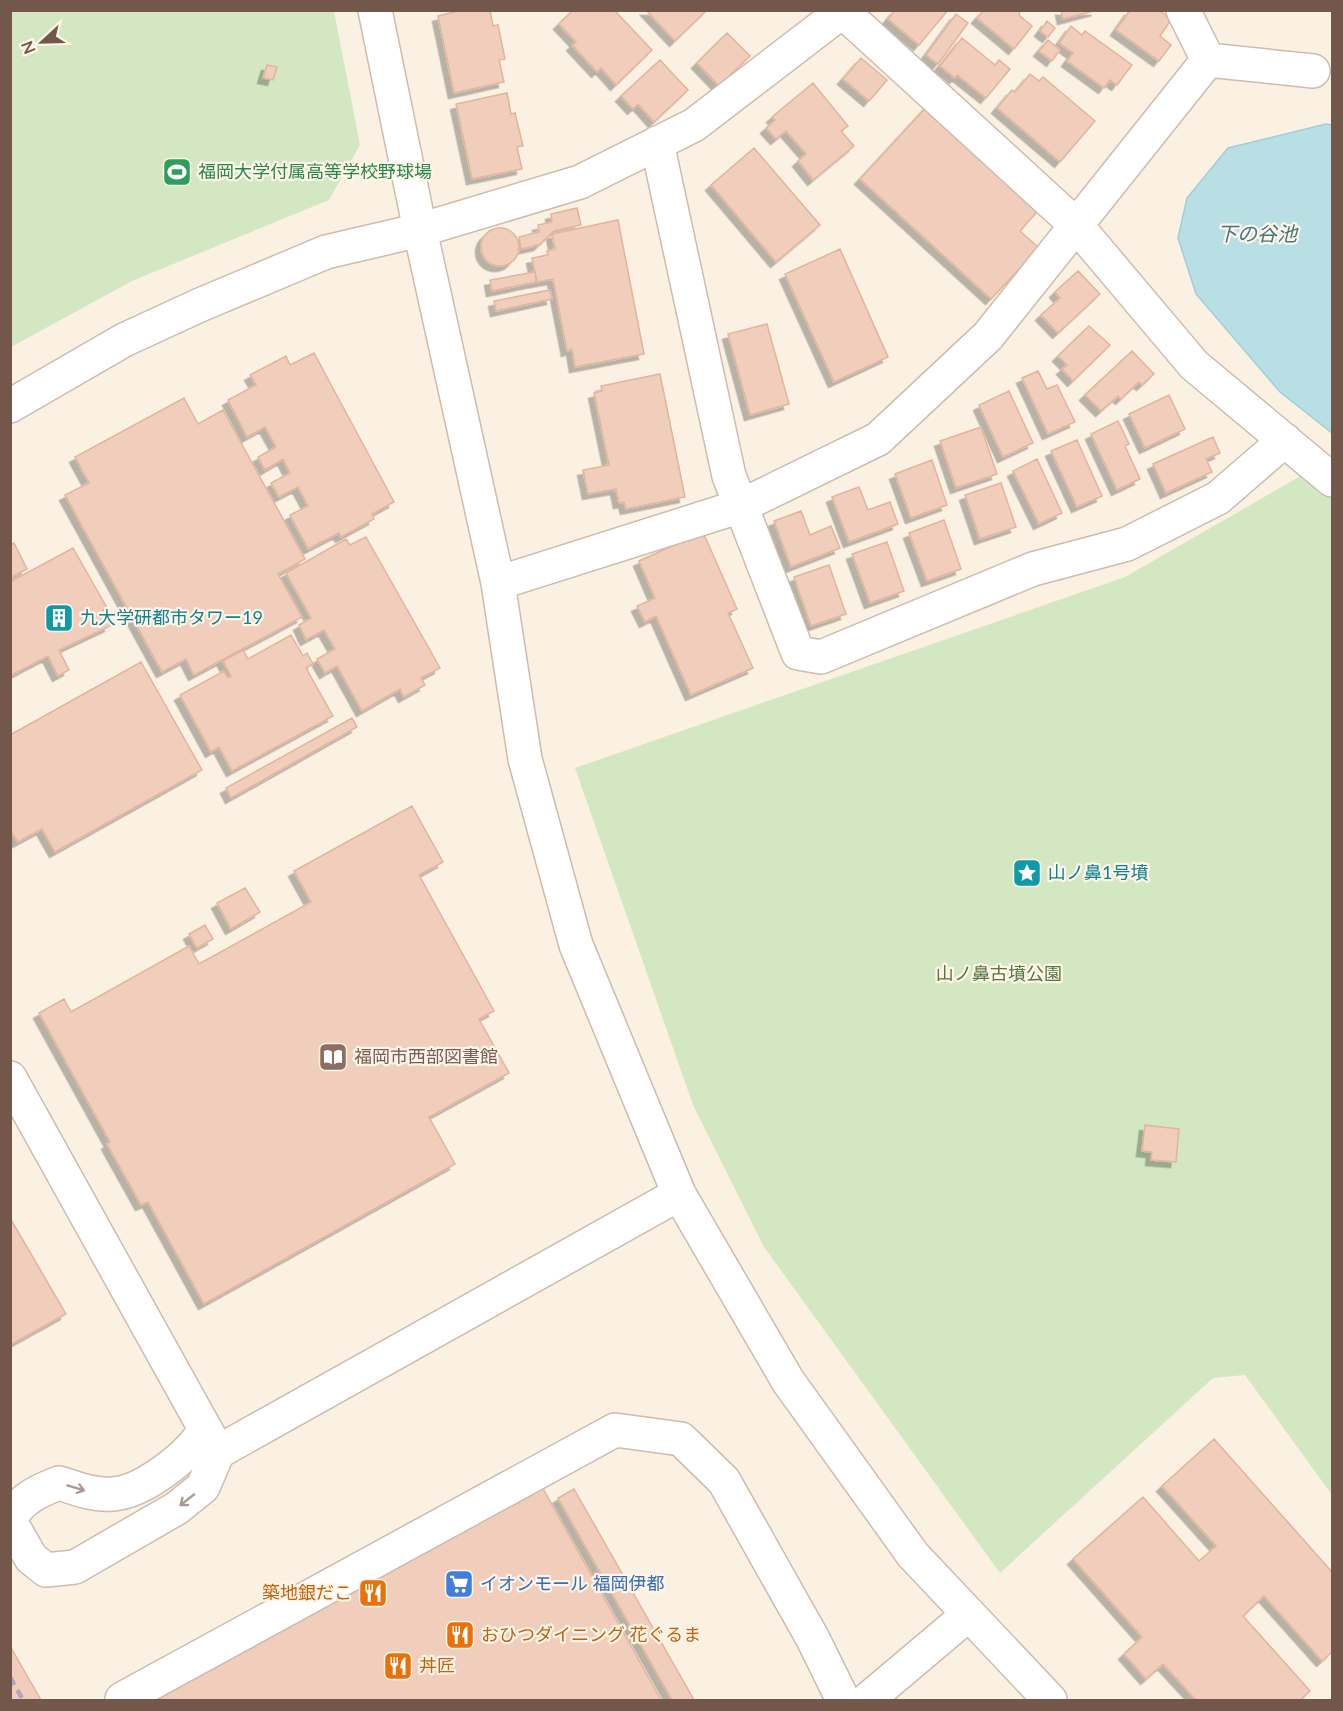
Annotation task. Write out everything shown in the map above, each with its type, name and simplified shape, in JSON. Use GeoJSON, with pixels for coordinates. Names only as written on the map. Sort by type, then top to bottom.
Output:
{"type":"FeatureCollection","features":[{"type":"Feature","properties":{"kind":"street"},"geometry":{"type":"LineString","coordinates":[[375,10],[420,230],[498,583],[525,759],[576,945],[679,1194],[788,1381],[914,1555],[1050,1701]]}},
{"type":"Feature","properties":{"kind":"street"},"geometry":{"type":"LineString","coordinates":[[1184,10],[1208,60]]}},
{"type":"Feature","properties":{"kind":"street"},"geometry":{"type":"LineString","coordinates":[[10,406],[124,340],[326,252],[420,230],[580,182],[694,125],[842,11],[1076,225],[1194,365],[1332,480]]}},
{"type":"Feature","properties":{"kind":"street"},"geometry":{"type":"LineString","coordinates":[[498,583],[741,506],[878,439],[988,336],[1208,60]]}},
{"type":"Feature","properties":{"kind":"street"},"geometry":{"type":"LineString","coordinates":[[1208,60],[1313,71]]}},
{"type":"Feature","properties":{"kind":"street"},"geometry":{"type":"LineString","coordinates":[[657,143],[729,476],[798,653],[821,657],[1034,570],[1127,544],[1218,498],[1285,440]]}},
{"type":"Feature","properties":{"kind":"street"},"geometry":{"type":"LineString","coordinates":[[10,1078],[211,1441],[203,1487],[177,1508],[75,1567],[46,1570],[31,1558],[10,1519],[21,1502],[37,1491],[59,1483],[82,1491],[114,1495],[148,1482],[196,1445],[211,1441],[679,1194]]}},
{"type":"Feature","properties":{"kind":"street"},"geometry":{"type":"LineString","coordinates":[[122,1699],[615,1430],[681,1439],[724,1481],[813,1639],[843,1701]]}},
{"type":"Feature","properties":{"kind":"street"},"geometry":{"type":"LineString","coordinates":[[867,1701],[969,1614]]}},
{"type":"Feature","properties":{"kind":"green space","name":"福岡大学付属高等学校野球場"},"geometry":{"type":"Polygon","coordinates":[[[10,11],[334,11],[360,145],[329,200],[132,281],[11,347],[10,11]]]}},
{"type":"Feature","properties":{"kind":"green space","name":"山ノ鼻古墳公園"},"geometry":{"type":"Polygon","coordinates":[[[1304,474],[1332,497],[1332,1495],[1245,1375],[1213,1378],[1000,1573],[764,1247],[693,1105],[575,768],[1125,577],[1304,474]]]}},
{"type":"Feature","properties":{"kind":"water","name":"下の谷池"},"geometry":{"type":"Polygon","coordinates":[[[1326,124],[1332,125],[1332,433],[1280,392],[1196,294],[1178,238],[1187,198],[1228,148],[1326,124]]]}},
{"type":"Feature","properties":{"kind":"building"},"geometry":{"type":"Polygon","coordinates":[[[462,10],[490,10],[493,26],[498,25],[505,59],[499,60],[504,82],[454,93],[438,16],[462,10]]]}},
{"type":"Feature","properties":{"kind":"building"},"geometry":{"type":"Polygon","coordinates":[[[573,10],[614,10],[652,50],[616,85],[601,68],[597,72],[572,45],[576,42],[559,24],[573,10]]]}},
{"type":"Feature","properties":{"kind":"building"},"geometry":{"type":"Polygon","coordinates":[[[646,10],[707,10],[675,41],[646,10]]]}},
{"type":"Feature","properties":{"kind":"building"},"geometry":{"type":"Polygon","coordinates":[[[895,10],[948,10],[919,45],[888,19],[895,10]]]}},
{"type":"Feature","properties":{"kind":"building"},"geometry":{"type":"Polygon","coordinates":[[[984,10],[1020,10],[1019,15],[1032,26],[1014,49],[977,18],[984,10]]]}},
{"type":"Feature","properties":{"kind":"building"},"geometry":{"type":"Polygon","coordinates":[[[1061,10],[1097,10],[1063,19],[1061,10]]]}},
{"type":"Feature","properties":{"kind":"building"},"geometry":{"type":"Polygon","coordinates":[[[1130,10],[1159,10],[1171,20],[1160,36],[1171,45],[1159,61],[1116,30],[1130,10]]]}},
{"type":"Feature","properties":{"kind":"building"},"geometry":{"type":"Polygon","coordinates":[[[956,14],[968,23],[938,64],[926,55],[956,14]]]}},
{"type":"Feature","properties":{"kind":"building"},"geometry":{"type":"Polygon","coordinates":[[[1047,21],[1055,28],[1048,37],[1040,31],[1047,21]]]}},
{"type":"Feature","properties":{"kind":"building"},"geometry":{"type":"Polygon","coordinates":[[[1071,26],[1082,35],[1085,31],[1132,65],[1117,85],[1110,80],[1104,88],[1067,61],[1073,53],[1059,43],[1071,26]]]}},
{"type":"Feature","properties":{"kind":"building"},"geometry":{"type":"Polygon","coordinates":[[[727,33],[750,56],[719,86],[697,63],[727,33]]]}},
{"type":"Feature","properties":{"kind":"building"},"geometry":{"type":"Polygon","coordinates":[[[962,38],[995,65],[999,60],[1010,69],[986,98],[957,75],[955,78],[940,66],[962,38]]]}},
{"type":"Feature","properties":{"kind":"building"},"geometry":{"type":"Polygon","coordinates":[[[1048,40],[1060,50],[1052,61],[1039,51],[1048,40]]]}},
{"type":"Feature","properties":{"kind":"building"},"geometry":{"type":"Polygon","coordinates":[[[861,58],[887,80],[869,101],[843,79],[861,58]]]}},
{"type":"Feature","properties":{"kind":"building"},"geometry":{"type":"Polygon","coordinates":[[[660,60],[688,90],[654,122],[638,104],[633,109],[621,96],[660,60]]]}},
{"type":"Feature","properties":{"kind":"building"},"geometry":{"type":"Polygon","coordinates":[[[267,65],[277,67],[273,80],[263,78],[267,65]]]}},
{"type":"Feature","properties":{"kind":"building"},"geometry":{"type":"Polygon","coordinates":[[[1030,74],[1039,81],[1043,77],[1095,121],[1060,162],[997,108],[1030,74]]]}},
{"type":"Feature","properties":{"kind":"building"},"geometry":{"type":"Polygon","coordinates":[[[813,83],[848,126],[841,131],[854,146],[813,180],[798,161],[806,154],[786,131],[776,139],[766,128],[775,120],[772,117],[813,83]]]}},
{"type":"Feature","properties":{"kind":"building"},"geometry":{"type":"Polygon","coordinates":[[[507,93],[511,114],[515,113],[523,146],[517,147],[522,169],[472,179],[456,104],[507,93]]]}},
{"type":"Feature","properties":{"kind":"building"},"geometry":{"type":"Polygon","coordinates":[[[931,102],[1043,205],[1020,231],[1039,248],[991,299],[860,179],[931,102]]]}},
{"type":"Feature","properties":{"kind":"building"},"geometry":{"type":"Polygon","coordinates":[[[754,148],[820,225],[776,262],[711,185],[754,148]]]}},
{"type":"Feature","properties":{"kind":"building"},"geometry":{"type":"Polygon","coordinates":[[[577,208],[581,225],[554,231],[539,245],[521,249],[519,237],[539,232],[538,225],[552,222],[551,214],[577,208]]]}},
{"type":"Feature","properties":{"kind":"building"},"geometry":{"type":"Polygon","coordinates":[[[618,220],[644,354],[575,367],[572,349],[567,351],[553,279],[537,282],[532,258],[548,255],[547,251],[555,249],[552,234],[618,220]]]}},
{"type":"Feature","properties":{"kind":"building"},"geometry":{"type":"Polygon","coordinates":[[[500,228],[514,233],[519,247],[514,261],[500,266],[486,261],[481,247],[486,233],[500,228]]]}},
{"type":"Feature","properties":{"kind":"building"},"geometry":{"type":"Polygon","coordinates":[[[840,249],[888,357],[834,382],[785,274],[840,249]]]}},
{"type":"Feature","properties":{"kind":"building"},"geometry":{"type":"Polygon","coordinates":[[[1078,271],[1100,294],[1058,333],[1041,315],[1060,298],[1055,292],[1078,271]]]}},
{"type":"Feature","properties":{"kind":"building"},"geometry":{"type":"Polygon","coordinates":[[[535,272],[536,282],[492,291],[490,280],[535,272]]]}},
{"type":"Feature","properties":{"kind":"building"},"geometry":{"type":"Polygon","coordinates":[[[550,290],[552,299],[496,311],[494,301],[550,290]]]}},
{"type":"Feature","properties":{"kind":"building"},"geometry":{"type":"Polygon","coordinates":[[[767,324],[789,404],[750,415],[728,334],[767,324]]]}},
{"type":"Feature","properties":{"kind":"building"},"geometry":{"type":"Polygon","coordinates":[[[1089,326],[1110,345],[1073,381],[1062,369],[1067,365],[1058,356],[1089,326]]]}},
{"type":"Feature","properties":{"kind":"building"},"geometry":{"type":"Polygon","coordinates":[[[1132,351],[1154,374],[1142,385],[1139,382],[1121,399],[1118,396],[1101,411],[1085,395],[1132,351]]]}},
{"type":"Feature","properties":{"kind":"building"},"geometry":{"type":"Polygon","coordinates":[[[314,353],[394,502],[372,514],[374,519],[341,537],[339,533],[308,549],[290,515],[308,506],[298,487],[279,497],[271,483],[290,473],[283,459],[265,470],[258,457],[276,447],[265,427],[247,437],[228,400],[256,385],[250,375],[286,356],[290,365],[314,353]]]}},
{"type":"Feature","properties":{"kind":"building"},"geometry":{"type":"Polygon","coordinates":[[[1038,371],[1047,389],[1057,385],[1075,422],[1048,434],[1022,378],[1038,371]]]}},
{"type":"Feature","properties":{"kind":"building"},"geometry":{"type":"Polygon","coordinates":[[[660,374],[685,497],[626,509],[624,502],[619,503],[616,489],[588,494],[583,470],[609,465],[594,393],[602,391],[601,386],[660,374]]]}},
{"type":"Feature","properties":{"kind":"building"},"geometry":{"type":"Polygon","coordinates":[[[1009,391],[1033,443],[1003,457],[979,405],[1009,391]]]}},
{"type":"Feature","properties":{"kind":"building"},"geometry":{"type":"Polygon","coordinates":[[[1169,395],[1185,429],[1145,448],[1129,414],[1169,395]]]}},
{"type":"Feature","properties":{"kind":"building"},"geometry":{"type":"Polygon","coordinates":[[[184,398],[198,424],[223,410],[305,559],[278,574],[302,617],[194,675],[186,659],[162,672],[65,495],[89,483],[75,457],[184,398]]]}},
{"type":"Feature","properties":{"kind":"building"},"geometry":{"type":"Polygon","coordinates":[[[1118,421],[1129,444],[1125,446],[1140,479],[1117,490],[1091,434],[1118,421]]]}},
{"type":"Feature","properties":{"kind":"building"},"geometry":{"type":"Polygon","coordinates":[[[981,427],[997,474],[956,488],[940,441],[981,427]]]}},
{"type":"Feature","properties":{"kind":"building"},"geometry":{"type":"Polygon","coordinates":[[[1213,437],[1220,453],[1206,459],[1212,472],[1166,493],[1153,464],[1213,437]]]}},
{"type":"Feature","properties":{"kind":"building"},"geometry":{"type":"Polygon","coordinates":[[[1077,440],[1102,496],[1077,507],[1051,451],[1077,440]]]}},
{"type":"Feature","properties":{"kind":"building"},"geometry":{"type":"Polygon","coordinates":[[[1037,459],[1062,513],[1039,524],[1013,471],[1037,459]]]}},
{"type":"Feature","properties":{"kind":"building"},"geometry":{"type":"Polygon","coordinates":[[[932,460],[947,505],[911,518],[895,474],[932,460]]]}},
{"type":"Feature","properties":{"kind":"building"},"geometry":{"type":"Polygon","coordinates":[[[1001,483],[1016,527],[980,539],[965,495],[1001,483]]]}},
{"type":"Feature","properties":{"kind":"building"},"geometry":{"type":"Polygon","coordinates":[[[859,487],[868,510],[890,502],[898,524],[849,542],[832,497],[859,487]]]}},
{"type":"Feature","properties":{"kind":"building"},"geometry":{"type":"Polygon","coordinates":[[[801,511],[810,535],[831,526],[840,548],[791,567],[774,521],[801,511]]]}},
{"type":"Feature","properties":{"kind":"building"},"geometry":{"type":"Polygon","coordinates":[[[944,520],[961,569],[927,581],[909,533],[944,520]]]}},
{"type":"Feature","properties":{"kind":"building"},"geometry":{"type":"Polygon","coordinates":[[[703,532],[737,609],[728,613],[753,668],[691,695],[656,616],[645,622],[637,606],[655,598],[639,561],[703,532]]]}},
{"type":"Feature","properties":{"kind":"building"},"geometry":{"type":"Polygon","coordinates":[[[366,537],[440,668],[421,678],[425,685],[404,697],[400,689],[362,711],[337,666],[325,673],[317,659],[335,649],[324,630],[306,640],[299,625],[311,618],[286,573],[346,539],[350,545],[366,537]]]}},
{"type":"Feature","properties":{"kind":"building"},"geometry":{"type":"Polygon","coordinates":[[[887,542],[904,591],[870,603],[852,554],[887,542]]]}},
{"type":"Feature","properties":{"kind":"building"},"geometry":{"type":"Polygon","coordinates":[[[14,543],[27,569],[10,578],[10,545],[14,543]]]}},
{"type":"Feature","properties":{"kind":"building","name":"九大学研都市タワー19"},"geometry":{"type":"Polygon","coordinates":[[[73,548],[107,608],[103,610],[110,626],[59,650],[69,670],[58,676],[48,656],[10,676],[10,582],[73,548]]]}},
{"type":"Feature","properties":{"kind":"building"},"geometry":{"type":"Polygon","coordinates":[[[829,565],[846,614],[811,626],[794,577],[829,565]]]}},
{"type":"Feature","properties":{"kind":"building"},"geometry":{"type":"Polygon","coordinates":[[[291,635],[303,656],[307,653],[313,664],[306,668],[333,716],[232,771],[219,747],[211,752],[180,695],[224,671],[228,678],[231,676],[223,661],[243,650],[248,659],[291,635]]]}},
{"type":"Feature","properties":{"kind":"building"},"geometry":{"type":"Polygon","coordinates":[[[141,662],[202,770],[55,852],[42,829],[18,842],[10,830],[10,735],[141,662]]]}},
{"type":"Feature","properties":{"kind":"building"},"geometry":{"type":"Polygon","coordinates":[[[352,718],[357,727],[231,798],[226,788],[352,718]]]}},
{"type":"Feature","properties":{"kind":"building"},"geometry":{"type":"Polygon","coordinates":[[[412,806],[443,862],[419,875],[494,1011],[479,1019],[509,1073],[429,1117],[455,1164],[204,1304],[148,1202],[141,1205],[107,1144],[110,1142],[39,1013],[64,999],[71,1012],[189,946],[199,964],[311,902],[294,871],[412,806]]]}},
{"type":"Feature","properties":{"kind":"building"},"geometry":{"type":"Polygon","coordinates":[[[245,888],[260,912],[231,929],[217,903],[245,888]]]}},
{"type":"Feature","properties":{"kind":"building"},"geometry":{"type":"Polygon","coordinates":[[[205,925],[213,939],[197,948],[189,934],[205,925]]]}},
{"type":"Feature","properties":{"kind":"building"},"geometry":{"type":"Polygon","coordinates":[[[1145,1125],[1179,1129],[1176,1162],[1151,1160],[1152,1152],[1142,1151],[1145,1125]]]}},
{"type":"Feature","properties":{"kind":"building"},"geometry":{"type":"Polygon","coordinates":[[[10,1218],[66,1314],[10,1345],[10,1218]]]}},
{"type":"Feature","properties":{"kind":"building"},"geometry":{"type":"Polygon","coordinates":[[[1214,1439],[1332,1572],[1332,1652],[1322,1661],[1264,1596],[1243,1616],[1310,1691],[1300,1700],[1196,1700],[1163,1664],[1146,1679],[1124,1654],[1142,1637],[1073,1559],[1143,1497],[1199,1561],[1216,1546],[1162,1486],[1214,1439]]]}},
{"type":"Feature","properties":{"kind":"building","name":"イオンモール 福岡伊都"},"geometry":{"type":"Polygon","coordinates":[[[531,1467],[661,1700],[114,1700],[531,1467]]]}},
{"type":"Feature","properties":{"kind":"building"},"geometry":{"type":"Polygon","coordinates":[[[574,1489],[694,1700],[672,1700],[558,1498],[574,1489]]]}},
{"type":"Feature","properties":{"kind":"building"},"geometry":{"type":"Polygon","coordinates":[[[10,1646],[41,1700],[10,1700],[10,1646]]]}},
{"type":"Feature","properties":{"kind":"railway"},"geometry":{"type":"LineString","coordinates":[[10,1677],[23,1700]]}},
{"type":"Feature","properties":{"kind":"place","name":"福岡大学付属高等学校野球場"},"geometry":{"type":"Point","coordinates":[177,172]}},
{"type":"Feature","properties":{"kind":"place","name":"九大学研都市タワー19"},"geometry":{"type":"Point","coordinates":[59,618]}},
{"type":"Feature","properties":{"kind":"place","name":"山ノ鼻1号墳"},"geometry":{"type":"Point","coordinates":[1027,873]}},
{"type":"Feature","properties":{"kind":"place","name":"福岡市西部図書館"},"geometry":{"type":"Point","coordinates":[333,1057]}},
{"type":"Feature","properties":{"kind":"place","name":"イオンモール 福岡伊都"},"geometry":{"type":"Point","coordinates":[459,1584]}},
{"type":"Feature","properties":{"kind":"place","name":"築地銀だこ"},"geometry":{"type":"Point","coordinates":[373,1593]}},
{"type":"Feature","properties":{"kind":"place","name":"おひつダイニング 花ぐるま"},"geometry":{"type":"Point","coordinates":[460,1635]}},
{"type":"Feature","properties":{"kind":"place","name":"丼匠"},"geometry":{"type":"Point","coordinates":[398,1666]}}]}
